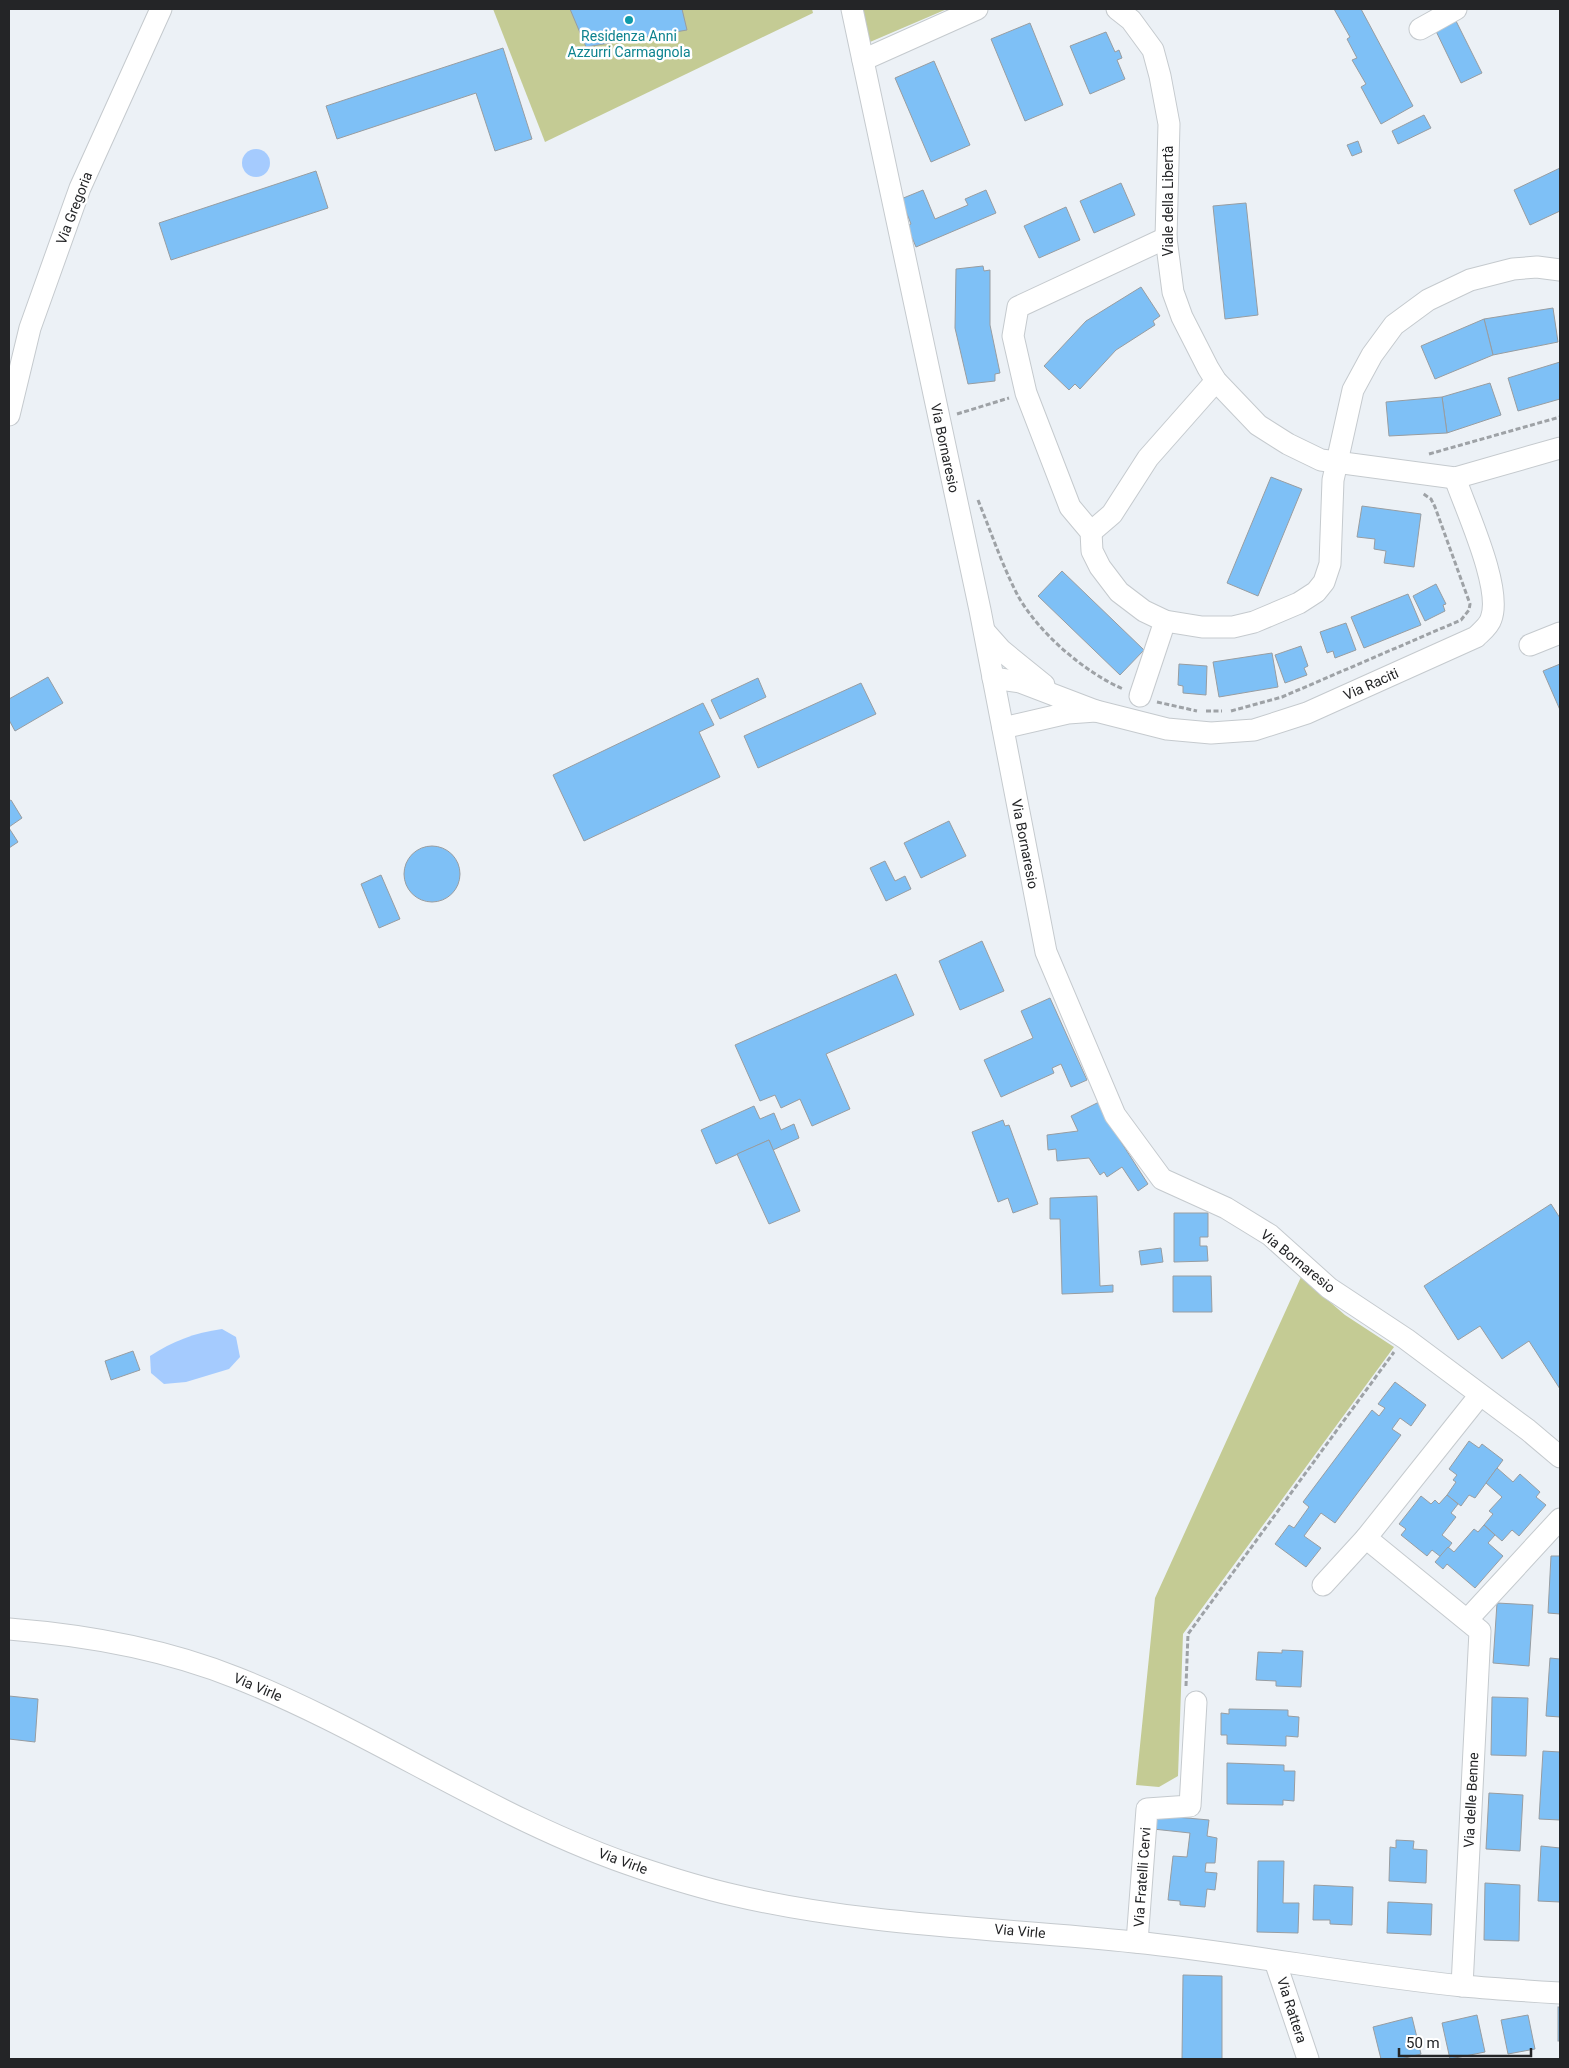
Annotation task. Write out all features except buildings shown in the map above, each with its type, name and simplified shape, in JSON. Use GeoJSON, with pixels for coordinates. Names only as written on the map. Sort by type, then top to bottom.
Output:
{"type":"FeatureCollection","features":[{"type":"Feature","properties":{"kind":"street","name":"Via Gregoria"},"geometry":{"type":"LineString","coordinates":[[9,415],[30,328],[80,188],[161,9]]}},
{"type":"Feature","properties":{"kind":"street","name":"Via Bornaresio"},"geometry":{"type":"LineString","coordinates":[[852,9],[984,630],[1046,952],[1115,1115],[1162,1179],[1226,1208],[1270,1235],[1329,1288],[1406,1339],[1528,1430],[1560,1457]]}},
{"type":"Feature","properties":{"kind":"street"},"geometry":{"type":"LineString","coordinates":[[863,60],[977,9]]}},
{"type":"Feature","properties":{"kind":"street","name":"Viale della Libertà"},"geometry":{"type":"LineString","coordinates":[[1117,9],[1131,20],[1153,50],[1160,76],[1169,124],[1166,238],[1173,292],[1182,317],[1216,381],[1258,425],[1288,444],[1321,460],[1336,464],[1455,478],[1560,450]]}},
{"type":"Feature","properties":{"kind":"street"},"geometry":{"type":"LineString","coordinates":[[1420,29],[1456,9]]}},
{"type":"Feature","properties":{"kind":"street"},"geometry":{"type":"LineString","coordinates":[[1166,238],[1018,307],[1013,336],[1026,393],[1070,507],[1092,532],[1092,551],[1100,567],[1119,592],[1144,611],[1165,621],[1202,627],[1233,627],[1272,615],[1299,603],[1316,592],[1324,582],[1330,564],[1333,480],[1353,390],[1372,354],[1394,325],[1428,300],[1470,280],[1513,269],[1538,267],[1560,270]]}},
{"type":"Feature","properties":{"kind":"street"},"geometry":{"type":"LineString","coordinates":[[1092,532],[1112,514],[1148,458],[1216,381]]}},
{"type":"Feature","properties":{"kind":"street","name":"Via Raciti"},"geometry":{"type":"LineString","coordinates":[[993,678],[1020,682],[1096,710],[1167,729],[1212,733],[1254,730],[1307,713],[1476,637],[1491,620],[1495,600],[1490,575],[1455,478]]}},
{"type":"Feature","properties":{"kind":"street"},"geometry":{"type":"LineString","coordinates":[[1140,696],[1165,621]]}},
{"type":"Feature","properties":{"kind":"street"},"geometry":{"type":"LineString","coordinates":[[984,630],[1001,650],[1062,698]]}},
{"type":"Feature","properties":{"kind":"street"},"geometry":{"type":"LineString","coordinates":[[1530,645],[1560,633]]}},
{"type":"Feature","properties":{"kind":"street","name":"Via Raciti"},"geometry":{"type":"LineString","coordinates":[[1003,728],[1068,713],[1096,710]]}},
{"type":"Feature","properties":{"kind":"street"},"geometry":{"type":"LineString","coordinates":[[1324,1585],[1366,1538],[1480,1395]]}},
{"type":"Feature","properties":{"kind":"street"},"geometry":{"type":"LineString","coordinates":[[1467,1620],[1560,1519]]}},
{"type":"Feature","properties":{"kind":"street","name":"Via delle Benne"},"geometry":{"type":"LineString","coordinates":[[1366,1538],[1480,1630],[1462,1986]]}},
{"type":"Feature","properties":{"kind":"street","name":"Via Virle"},"geometry":{"type":"LineString","coordinates":[[9,1629],[42,1631],[156,1651],[237,1677],[330,1720],[579,1845],[637,1867],[730,1895],[800,1908],[889,1920],[1137,1942],[1462,1986],[1560,1993]]}},
{"type":"Feature","properties":{"kind":"street","name":"Via Fratelli Cervi"},"geometry":{"type":"LineString","coordinates":[[1137,1942],[1147,1810],[1190,1806],[1190,1697]]}},
{"type":"Feature","properties":{"kind":"street","name":"Via Rattera"},"geometry":{"type":"LineString","coordinates":[[1275,1961],[1308,2059]]}},
{"type":"Feature","properties":{"kind":"path"},"geometry":{"type":"LineString","coordinates":[[952,415],[1026,393]]}},
{"type":"Feature","properties":{"kind":"path"},"geometry":{"type":"LineString","coordinates":[[975,494],[1019,597],[1045,630],[1075,660],[1118,686],[1140,696],[1177,708],[1204,712],[1232,711],[1282,697],[1461,620],[1469,610],[1470,604],[1431,499],[1418,490],[1421,455],[1560,417]]}},
{"type":"Feature","properties":{"kind":"path"},"geometry":{"type":"LineString","coordinates":[[1190,1697],[1188,1634],[1384,1364],[1406,1339]]}},
{"type":"Feature","properties":{"kind":"green space"},"geometry":{"type":"Polygon","coordinates":[[[493,9],[812,9],[813,13],[545,142],[493,9]]]}},
{"type":"Feature","properties":{"kind":"green space"},"geometry":{"type":"Polygon","coordinates":[[[862,9],[947,9],[870,42],[862,9]]]}},
{"type":"Feature","properties":{"kind":"green space"},"geometry":{"type":"Polygon","coordinates":[[[1301,1277],[1345,1315],[1394,1347],[1183,1634],[1178,1776],[1159,1787],[1136,1785],[1155,1598],[1301,1277]]]}},
{"type":"Feature","properties":{"kind":"water"},"geometry":{"type":"Polygon","coordinates":[[[256,149],[266,153],[270,163],[266,173],[256,177],[246,173],[242,163],[246,153],[256,149]]]}},
{"type":"Feature","properties":{"kind":"water"},"geometry":{"type":"Polygon","coordinates":[[[222,1329],[236,1337],[240,1357],[229,1369],[186,1382],[164,1384],[151,1373],[150,1356],[193,1335],[222,1329]]]}},
{"type":"Feature","properties":{"kind":"place","name":"Residenza Anni Azzurri Carmagnola"},"geometry":{"type":"Point","coordinates":[629,20]}}]}
